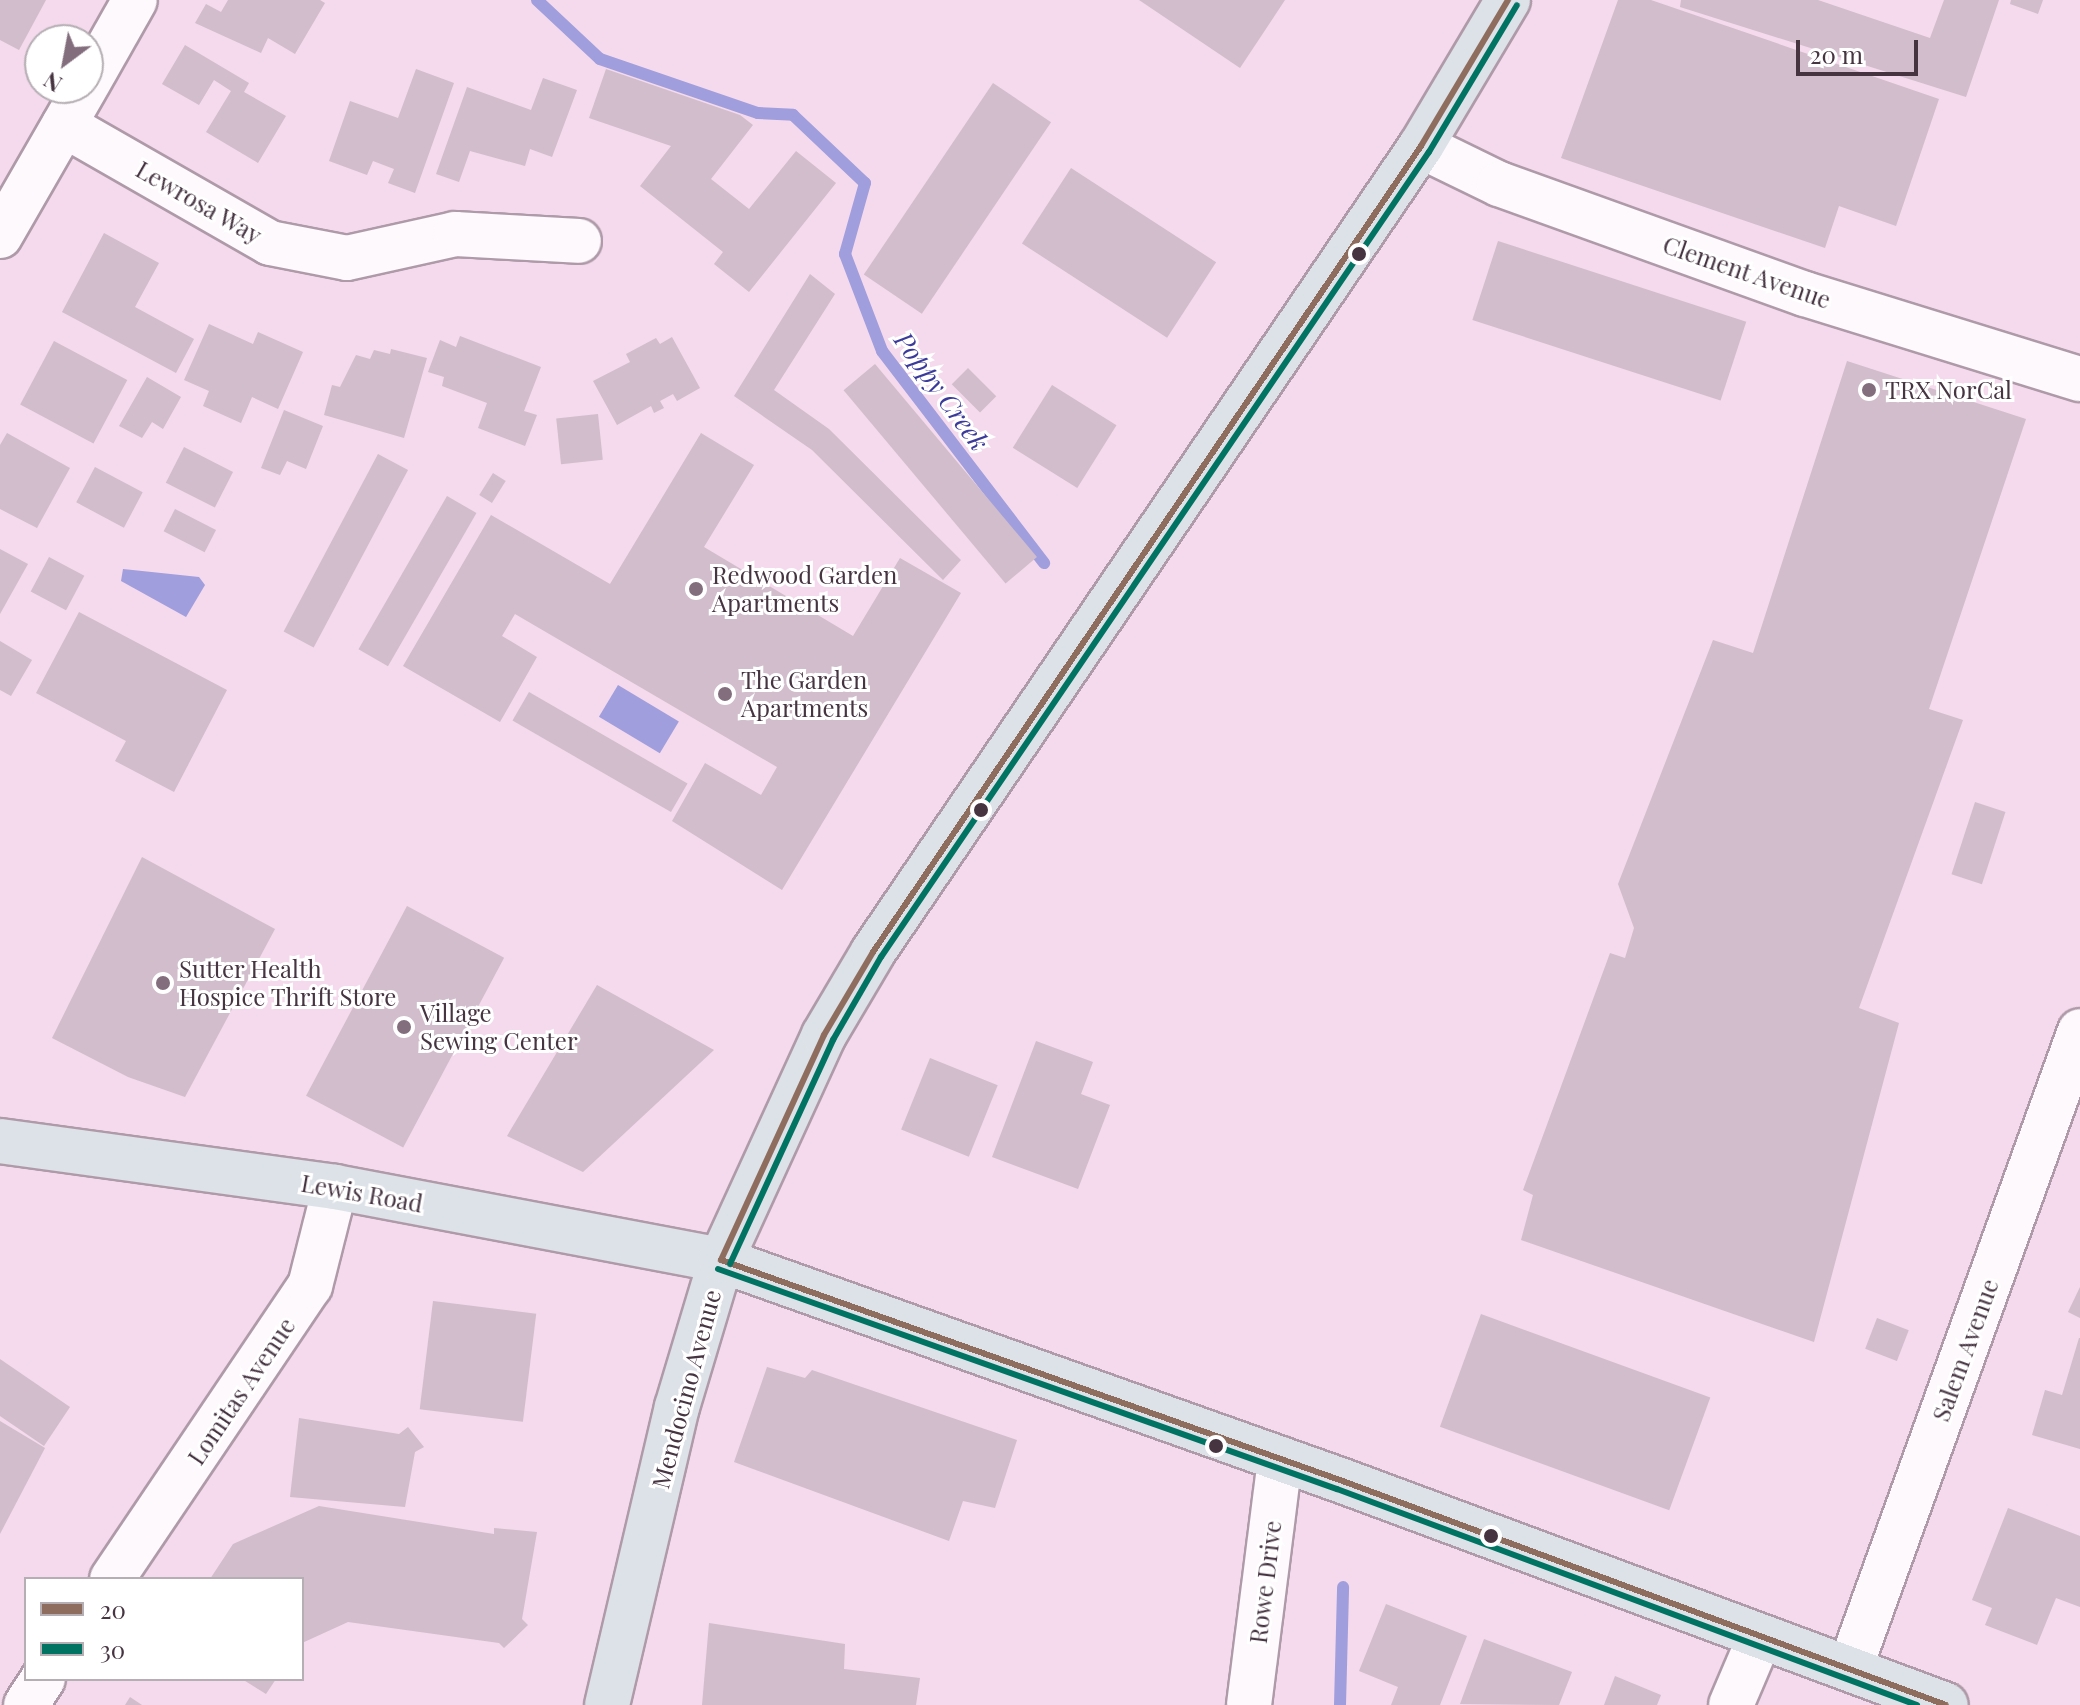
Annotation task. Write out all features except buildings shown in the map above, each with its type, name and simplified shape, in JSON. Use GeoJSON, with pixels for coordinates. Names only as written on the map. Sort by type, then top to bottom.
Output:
{"type":"FeatureCollection","features":[{"type":"Feature","properties":{"kind":"main road","name":"Mendocino Avenue"},"geometry":{"type":"LineString","coordinates":[[607,1705],[677,1407],[721,1260],[824,1035],[873,952],[1421,146],[1508,0]]}},
{"type":"Feature","properties":{"kind":"main road","name":"Lewis Road"},"geometry":{"type":"LineString","coordinates":[[0,1141],[335,1187],[721,1260],[1280,1459],[1946,1705]]}},
{"type":"Feature","properties":{"kind":"street"},"geometry":{"type":"LineString","coordinates":[[104,55],[135,0]]}},
{"type":"Feature","properties":{"kind":"street"},"geometry":{"type":"LineString","coordinates":[[0,236],[76,104]]}},
{"type":"Feature","properties":{"kind":"street","name":"Lewrosa Way"},"geometry":{"type":"LineString","coordinates":[[86,104],[270,243],[347,258],[455,234],[579,241]]}},
{"type":"Feature","properties":{"kind":"street","name":"Clement Avenue"},"geometry":{"type":"LineString","coordinates":[[1421,146],[1499,184],[1805,294],[2080,379]]}},
{"type":"Feature","properties":{"kind":"street","name":"Salem Avenue"},"geometry":{"type":"LineString","coordinates":[[1850,1668],[2080,1031]]}},
{"type":"Feature","properties":{"kind":"street","name":"Lomitas Avenue"},"geometry":{"type":"LineString","coordinates":[[113,1577],[310,1286],[335,1187]]}},
{"type":"Feature","properties":{"kind":"street","name":"Rowe Drive"},"geometry":{"type":"LineString","coordinates":[[1249,1705],[1280,1459]]}},
{"type":"Feature","properties":{"kind":"street"},"geometry":{"type":"LineString","coordinates":[[1731,1705],[1760,1637]]}},
{"type":"Feature","properties":{"kind":"street"},"geometry":{"type":"LineString","coordinates":[[26,1705],[42,1681]]}},
{"type":"Feature","properties":{"kind":"water"},"geometry":{"type":"Polygon","coordinates":[[[123,569],[199,577],[205,585],[186,617],[121,581],[123,569]]]}},
{"type":"Feature","properties":{"kind":"water"},"geometry":{"type":"Polygon","coordinates":[[[618,685],[679,722],[660,753],[599,717],[618,685]]]}},
{"type":"Feature","properties":{"kind":"waterway","name":"Poppy Creek"},"geometry":{"type":"LineString","coordinates":[[537,0],[600,59],[758,113],[793,115],[865,183],[845,254],[882,351],[1044,563]]}},
{"type":"Feature","properties":{"kind":"waterway","name":"Poppy Creek"},"geometry":{"type":"LineString","coordinates":[[1340,1705],[1343,1587]]}},
{"type":"Feature","properties":{"kind":"transit line","name":"20"},"geometry":{"type":"LineString","coordinates":[[721,1260],[824,1035],[873,952],[1421,146],[1508,0]]}},
{"type":"Feature","properties":{"kind":"transit line","name":"30"},"geometry":{"type":"LineString","coordinates":[[730,1264],[833,1040],[881,957],[1429,152],[1517,5]]}},
{"type":"Feature","properties":{"kind":"transit line","name":"20"},"geometry":{"type":"LineString","coordinates":[[721,1260],[1340,1480],[1946,1705]]}},
{"type":"Feature","properties":{"kind":"transit line","name":"30"},"geometry":{"type":"LineString","coordinates":[[718,1269],[1337,1489],[1917,1705]]}},
{"type":"Feature","properties":{"kind":"place","name":"TRX NorCal"},"geometry":{"type":"Point","coordinates":[1869,390]}},
{"type":"Feature","properties":{"kind":"place","name":"Redwood Garden Apartments"},"geometry":{"type":"Point","coordinates":[696,589]}},
{"type":"Feature","properties":{"kind":"place","name":"The Garden Apartments"},"geometry":{"type":"Point","coordinates":[725,694]}},
{"type":"Feature","properties":{"kind":"place","name":"Sutter Health Hospice Thrift Store"},"geometry":{"type":"Point","coordinates":[163,983]}},
{"type":"Feature","properties":{"kind":"place","name":"Village Sewing Center"},"geometry":{"type":"Point","coordinates":[404,1027]}}]}
